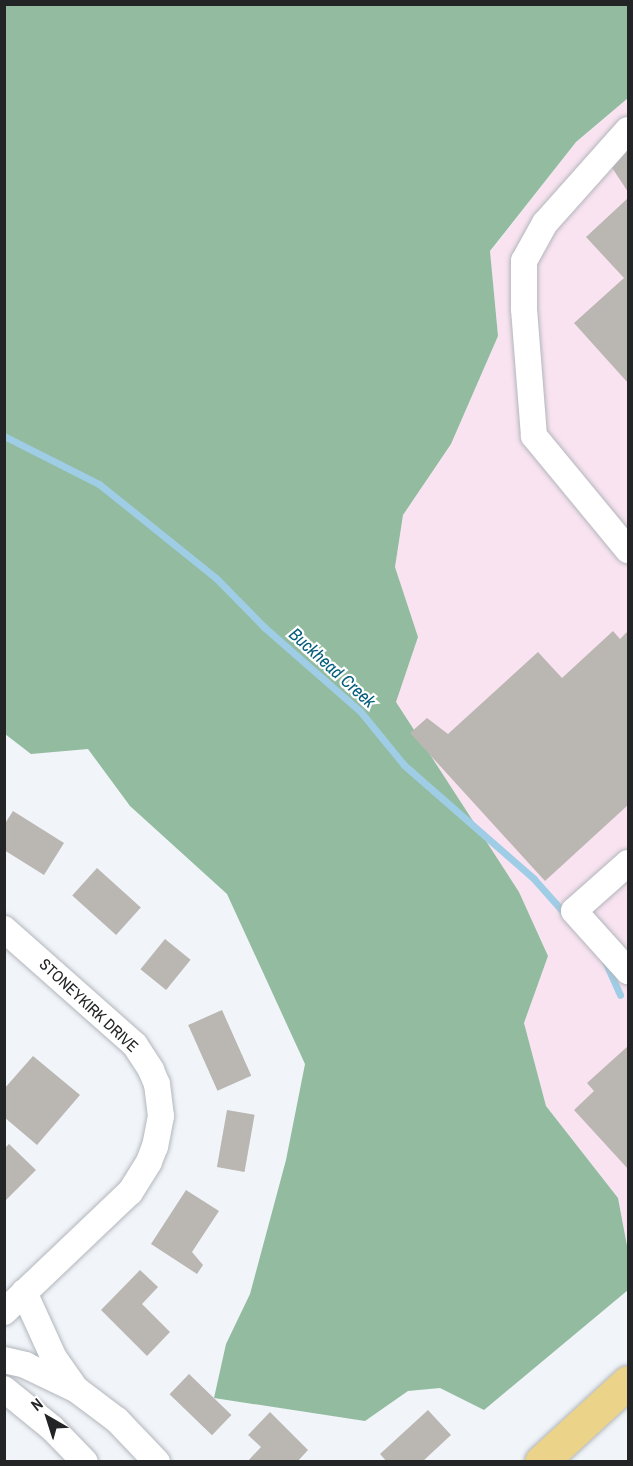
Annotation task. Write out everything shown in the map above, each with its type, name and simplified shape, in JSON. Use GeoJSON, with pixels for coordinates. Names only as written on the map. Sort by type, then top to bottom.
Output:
{"type":"FeatureCollection","features":[{"type":"Feature","properties":{"kind":"highway"},"geometry":{"type":"LineString","coordinates":[[541,1461],[628,1382]]}},
{"type":"Feature","properties":{"kind":"street"},"geometry":{"type":"LineString","coordinates":[[628,130],[545,223],[524,261],[524,309],[534,436],[628,550]]}},
{"type":"Feature","properties":{"kind":"street"},"geometry":{"type":"LineString","coordinates":[[628,863],[574,911],[628,971]]}},
{"type":"Feature","properties":{"kind":"street","name":"STONEYKIRK DRIVE"},"geometry":{"type":"LineString","coordinates":[[4,929],[135,1045],[154,1077],[161,1116],[159,1132],[149,1162],[130,1192],[4,1312]]}},
{"type":"Feature","properties":{"kind":"street"},"geometry":{"type":"LineString","coordinates":[[24,1292],[54,1358],[77,1390]]}},
{"type":"Feature","properties":{"kind":"street"},"geometry":{"type":"LineString","coordinates":[[4,1360],[25,1365],[77,1390],[117,1420],[157,1461]]}},
{"type":"Feature","properties":{"kind":"street"},"geometry":{"type":"LineString","coordinates":[[4,1389],[52,1428],[85,1461]]}},
{"type":"Feature","properties":{"kind":"shaded area"},"geometry":{"type":"Polygon","coordinates":[[[628,98],[628,1251],[618,1198],[546,1106],[524,1023],[548,956],[519,892],[396,702],[418,637],[395,567],[403,515],[451,444],[498,336],[490,252],[576,142],[628,98]]]}},
{"type":"Feature","properties":{"kind":"green space"},"geometry":{"type":"Polygon","coordinates":[[[4,5],[628,5],[628,98],[576,142],[490,251],[498,336],[451,444],[403,515],[395,567],[418,637],[396,702],[519,892],[548,956],[524,1023],[546,1106],[618,1198],[628,1251],[628,1290],[484,1410],[440,1388],[408,1391],[365,1421],[214,1398],[226,1344],[250,1294],[286,1160],[305,1064],[227,894],[130,806],[88,749],[31,754],[5,734],[4,5]]]}},
{"type":"Feature","properties":{"kind":"building"},"geometry":{"type":"Polygon","coordinates":[[[628,145],[628,192],[609,163],[628,145]]]}},
{"type":"Feature","properties":{"kind":"building"},"geometry":{"type":"Polygon","coordinates":[[[628,198],[628,383],[574,323],[624,278],[586,237],[628,198]]]}},
{"type":"Feature","properties":{"kind":"building"},"geometry":{"type":"Polygon","coordinates":[[[613,631],[620,639],[628,631],[628,805],[545,881],[410,733],[427,718],[448,734],[538,652],[562,678],[613,631]]]}},
{"type":"Feature","properties":{"kind":"building"},"geometry":{"type":"Polygon","coordinates":[[[13,811],[64,843],[44,875],[4,850],[4,825],[13,811]]]}},
{"type":"Feature","properties":{"kind":"building"},"geometry":{"type":"Polygon","coordinates":[[[97,868],[141,907],[116,935],[72,895],[97,868]]]}},
{"type":"Feature","properties":{"kind":"building"},"geometry":{"type":"Polygon","coordinates":[[[165,939],[191,960],[166,990],[140,969],[165,939]]]}},
{"type":"Feature","properties":{"kind":"building"},"geometry":{"type":"Polygon","coordinates":[[[222,1010],[251,1076],[217,1091],[188,1025],[222,1010]]]}},
{"type":"Feature","properties":{"kind":"building"},"geometry":{"type":"Polygon","coordinates":[[[628,1046],[628,1169],[574,1110],[594,1091],[587,1083],[628,1046]]]}},
{"type":"Feature","properties":{"kind":"building"},"geometry":{"type":"Polygon","coordinates":[[[33,1056],[80,1095],[37,1145],[4,1117],[4,1089],[33,1056]]]}},
{"type":"Feature","properties":{"kind":"building"},"geometry":{"type":"Polygon","coordinates":[[[227,1110],[255,1115],[245,1172],[217,1167],[227,1110]]]}},
{"type":"Feature","properties":{"kind":"building"},"geometry":{"type":"Polygon","coordinates":[[[9,1144],[36,1170],[4,1202],[4,1149],[9,1144]]]}},
{"type":"Feature","properties":{"kind":"building"},"geometry":{"type":"Polygon","coordinates":[[[186,1190],[219,1211],[192,1252],[203,1265],[197,1274],[151,1244],[186,1190]]]}},
{"type":"Feature","properties":{"kind":"building"},"geometry":{"type":"Polygon","coordinates":[[[140,1270],[158,1287],[142,1304],[170,1332],[147,1356],[101,1310],[140,1270]]]}},
{"type":"Feature","properties":{"kind":"building"},"geometry":{"type":"Polygon","coordinates":[[[189,1374],[231,1415],[212,1435],[170,1394],[189,1374]]]}},
{"type":"Feature","properties":{"kind":"building"},"geometry":{"type":"Polygon","coordinates":[[[428,1410],[451,1435],[422,1462],[387,1462],[380,1454],[428,1410]]]}},
{"type":"Feature","properties":{"kind":"building"},"geometry":{"type":"Polygon","coordinates":[[[270,1412],[308,1450],[297,1462],[247,1462],[261,1447],[248,1435],[270,1412]]]}},
{"type":"Feature","properties":{"kind":"waterway","name":"Buckhead Creek"},"geometry":{"type":"LineString","coordinates":[[4,436],[99,484],[216,578],[264,627],[360,711],[404,765],[534,879],[567,916]]}},
{"type":"Feature","properties":{"kind":"waterway","name":"Buckhead Creek"},"geometry":{"type":"LineString","coordinates":[[605,961],[620,995]]}}]}
